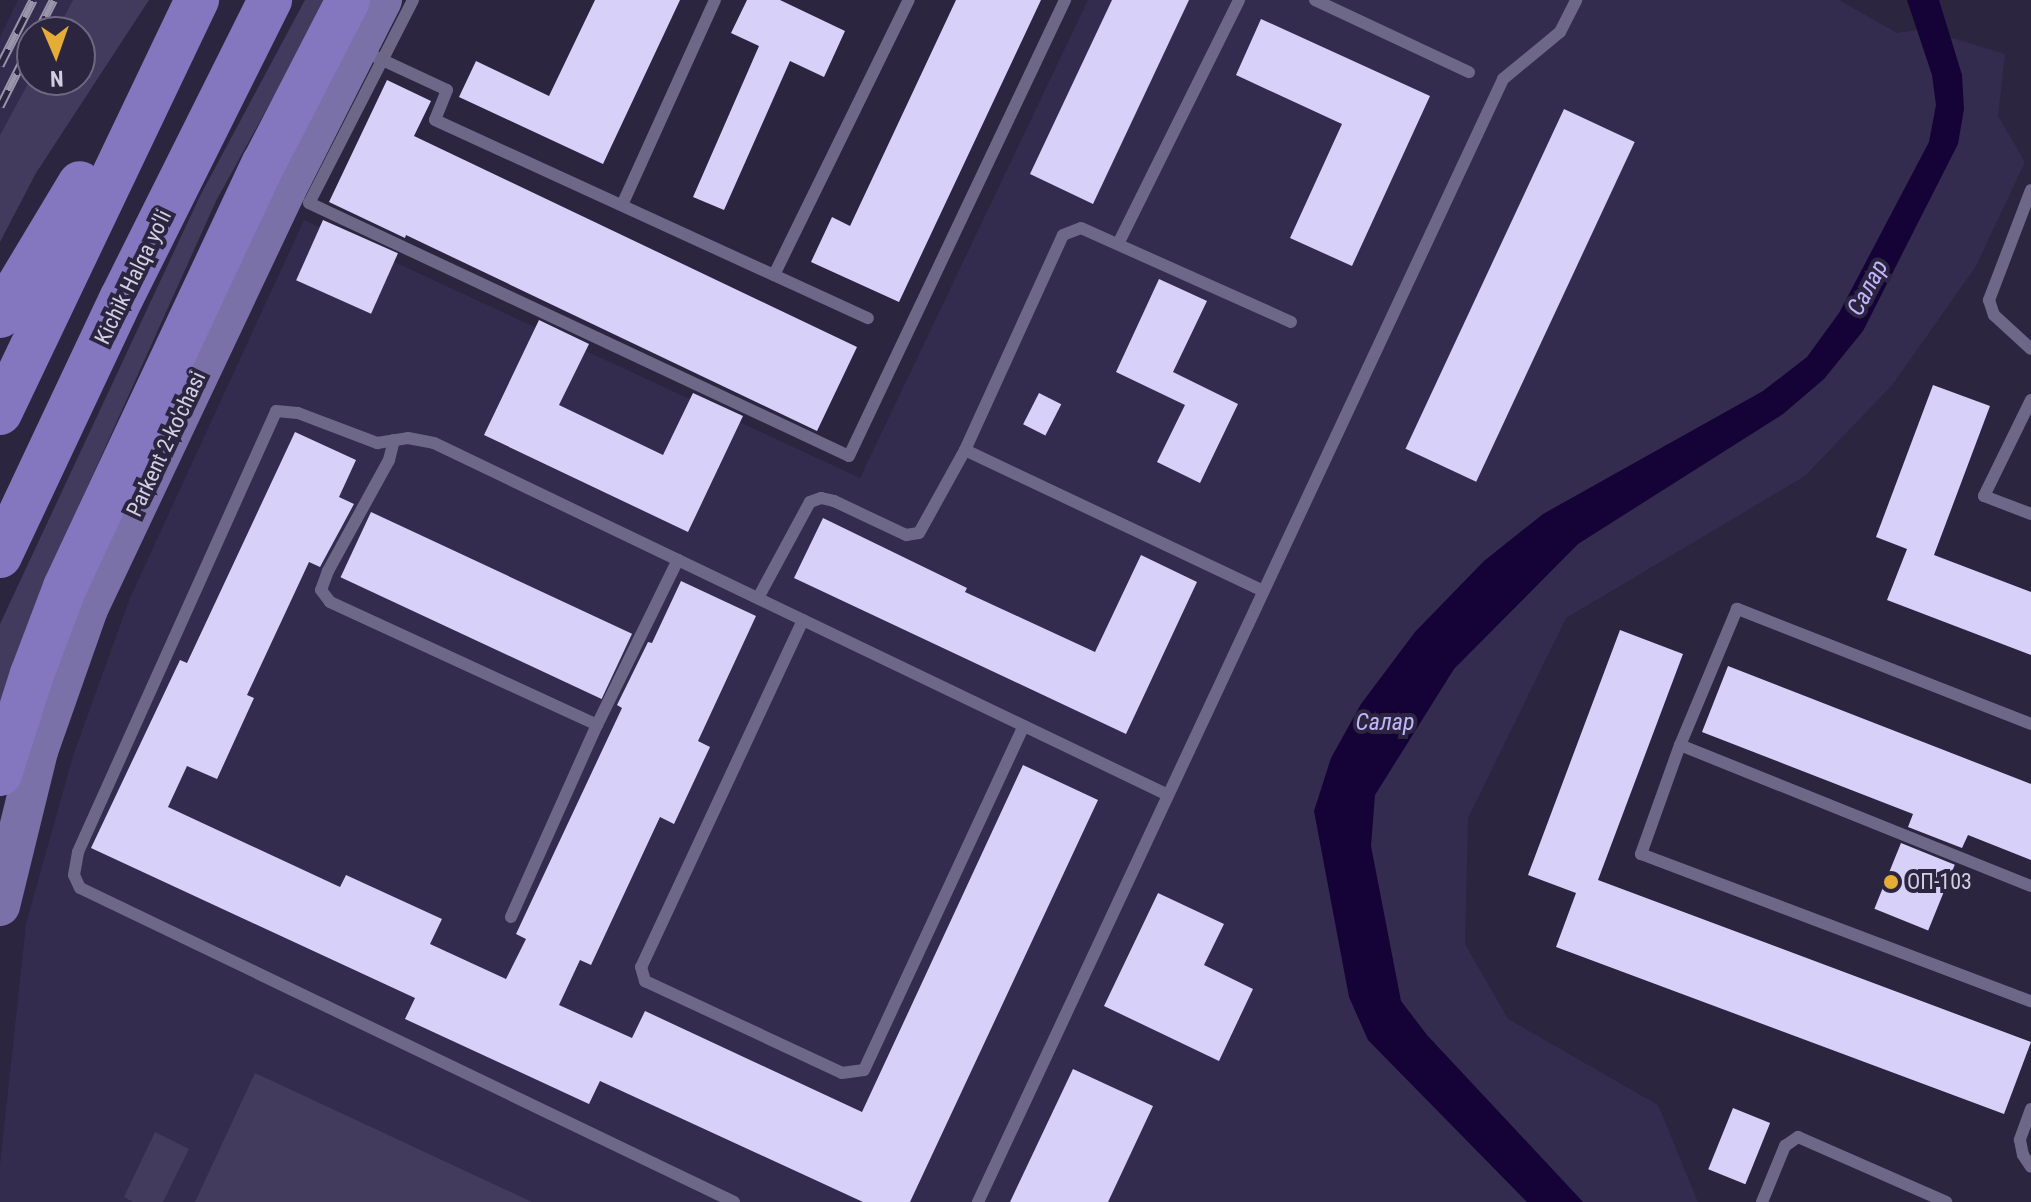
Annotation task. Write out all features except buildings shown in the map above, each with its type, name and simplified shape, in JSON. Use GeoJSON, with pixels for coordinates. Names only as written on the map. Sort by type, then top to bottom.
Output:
{"type":"FeatureCollection","features":[{"type":"Feature","properties":{"kind":"highway"},"geometry":{"type":"LineString","coordinates":[[0,316],[194,0]]}},
{"type":"Feature","properties":{"kind":"highway"},"geometry":{"type":"LineString","coordinates":[[0,413],[194,0]]}},
{"type":"Feature","properties":{"kind":"highway","name":"Kichik Halqa yo'li"},"geometry":{"type":"LineString","coordinates":[[0,556],[122,297],[270,0]]}},
{"type":"Feature","properties":{"kind":"highway"},"geometry":{"type":"LineString","coordinates":[[0,774],[32,674],[65,587],[264,163],[345,28]]}},
{"type":"Feature","properties":{"kind":"main road","name":"Parkent 2-ko'chasi"},"geometry":{"type":"LineString","coordinates":[[0,906],[38,751],[88,609],[286,190],[345,28],[382,0]]}},
{"type":"Feature","properties":{"kind":"lane"},"geometry":{"type":"LineString","coordinates":[[413,0],[309,203],[849,456],[1065,0]]}},
{"type":"Feature","properties":{"kind":"lane"},"geometry":{"type":"LineString","coordinates":[[622,205],[715,0]]}},
{"type":"Feature","properties":{"kind":"lane"},"geometry":{"type":"LineString","coordinates":[[774,275],[909,0]]}},
{"type":"Feature","properties":{"kind":"lane"},"geometry":{"type":"LineString","coordinates":[[1118,244],[1239,0]]}},
{"type":"Feature","properties":{"kind":"lane"},"geometry":{"type":"LineString","coordinates":[[1315,0],[1469,72]]}},
{"type":"Feature","properties":{"kind":"lane"},"geometry":{"type":"LineString","coordinates":[[978,1202],[1503,79],[1560,32],[1576,0]]}},
{"type":"Feature","properties":{"kind":"lane"},"geometry":{"type":"LineString","coordinates":[[345,28],[447,90],[435,120],[868,318]]}},
{"type":"Feature","properties":{"kind":"lane"},"geometry":{"type":"LineString","coordinates":[[2031,190],[1989,300],[1994,315],[2031,349]]}},
{"type":"Feature","properties":{"kind":"lane"},"geometry":{"type":"LineString","coordinates":[[758,598],[810,502],[821,498],[834,501],[906,535],[919,533],[965,450],[1063,235],[1081,228],[1291,322]]}},
{"type":"Feature","properties":{"kind":"lane"},"geometry":{"type":"LineString","coordinates":[[2031,400],[1984,496],[2031,514]]}},
{"type":"Feature","properties":{"kind":"lane"},"geometry":{"type":"LineString","coordinates":[[734,1202],[80,888],[74,875],[78,852],[126,738],[276,411],[298,413],[377,443],[408,438],[434,443],[1168,795]]}},
{"type":"Feature","properties":{"kind":"lane"},"geometry":{"type":"LineString","coordinates":[[394,440],[389,460],[328,571],[321,590],[330,602],[597,725]]}},
{"type":"Feature","properties":{"kind":"lane"},"geometry":{"type":"LineString","coordinates":[[965,450],[1263,591]]}},
{"type":"Feature","properties":{"kind":"lane"},"geometry":{"type":"LineString","coordinates":[[511,917],[597,725],[678,560]]}},
{"type":"Feature","properties":{"kind":"lane"},"geometry":{"type":"LineString","coordinates":[[2031,724],[1737,609],[1680,745],[1641,854],[2031,1001]]}},
{"type":"Feature","properties":{"kind":"lane"},"geometry":{"type":"LineString","coordinates":[[803,620],[641,967],[645,981],[842,1073],[864,1070],[1024,726]]}},
{"type":"Feature","properties":{"kind":"lane"},"geometry":{"type":"LineString","coordinates":[[1680,745],[2031,886]]}},
{"type":"Feature","properties":{"kind":"lane"},"geometry":{"type":"LineString","coordinates":[[2031,1109],[2020,1140],[2023,1155],[2031,1167]]}},
{"type":"Feature","properties":{"kind":"lane"},"geometry":{"type":"LineString","coordinates":[[1762,1202],[1785,1146],[1798,1137],[1946,1202]]}},
{"type":"Feature","properties":{"kind":"shaded area"},"geometry":{"type":"Polygon","coordinates":[[[18,0],[73,0],[64,16],[16,16],[16,96],[21,96],[0,135],[0,37],[18,0]]]}},
{"type":"Feature","properties":{"kind":"shaded area"},"geometry":{"type":"Polygon","coordinates":[[[73,0],[149,0],[96,81],[96,16],[64,16],[73,0]]]}},
{"type":"Feature","properties":{"kind":"shaded area"},"geometry":{"type":"Polygon","coordinates":[[[305,0],[327,0],[216,201],[55,559],[0,707],[0,624],[200,196],[305,0]]]}},
{"type":"Feature","properties":{"kind":"shaded area"},"geometry":{"type":"Polygon","coordinates":[[[1088,0],[1839,0],[1897,33],[1923,29],[2005,54],[1998,116],[2025,162],[1976,266],[1893,384],[1805,476],[1566,618],[1468,818],[1465,944],[1508,1019],[1658,1105],[1698,1202],[0,1202],[0,1165],[26,924],[73,756],[130,598],[304,220],[860,478],[1088,0]]]}},
{"type":"Feature","properties":{"kind":"shaded area"},"geometry":{"type":"Polygon","coordinates":[[[21,96],[86,96],[36,173],[0,242],[0,135],[21,96]]]}},
{"type":"Feature","properties":{"kind":"shaded area"},"geometry":{"type":"Polygon","coordinates":[[[255,1073],[532,1202],[195,1202],[255,1073]]]}},
{"type":"Feature","properties":{"kind":"shaded area"},"geometry":{"type":"Polygon","coordinates":[[[155,1132],[189,1149],[163,1202],[133,1202],[124,1197],[155,1132]]]}},
{"type":"Feature","properties":{"kind":"water","name":"Салар"},"geometry":{"type":"Polygon","coordinates":[[[1907,0],[1939,0],[1962,75],[1964,109],[1958,144],[1863,331],[1824,379],[1783,414],[1578,544],[1454,669],[1375,795],[1371,846],[1401,1001],[1427,1035],[1583,1202],[1527,1202],[1368,1040],[1349,997],[1314,811],[1331,758],[1361,704],[1415,632],[1484,561],[1543,514],[1763,391],[1807,357],[1839,313],[1929,142],[1936,105],[1932,75],[1907,0]]]}},
{"type":"Feature","properties":{"kind":"railway"},"geometry":{"type":"LineString","coordinates":[[0,65],[33,0]]}},
{"type":"Feature","properties":{"kind":"railway"},"geometry":{"type":"LineString","coordinates":[[45,16],[53,0]]}},
{"type":"Feature","properties":{"kind":"railway"},"geometry":{"type":"LineString","coordinates":[[0,106],[16,74]]}},
{"type":"Feature","properties":{"kind":"place","name":"ОП-103"},"geometry":{"type":"Point","coordinates":[1891,882]}}]}
